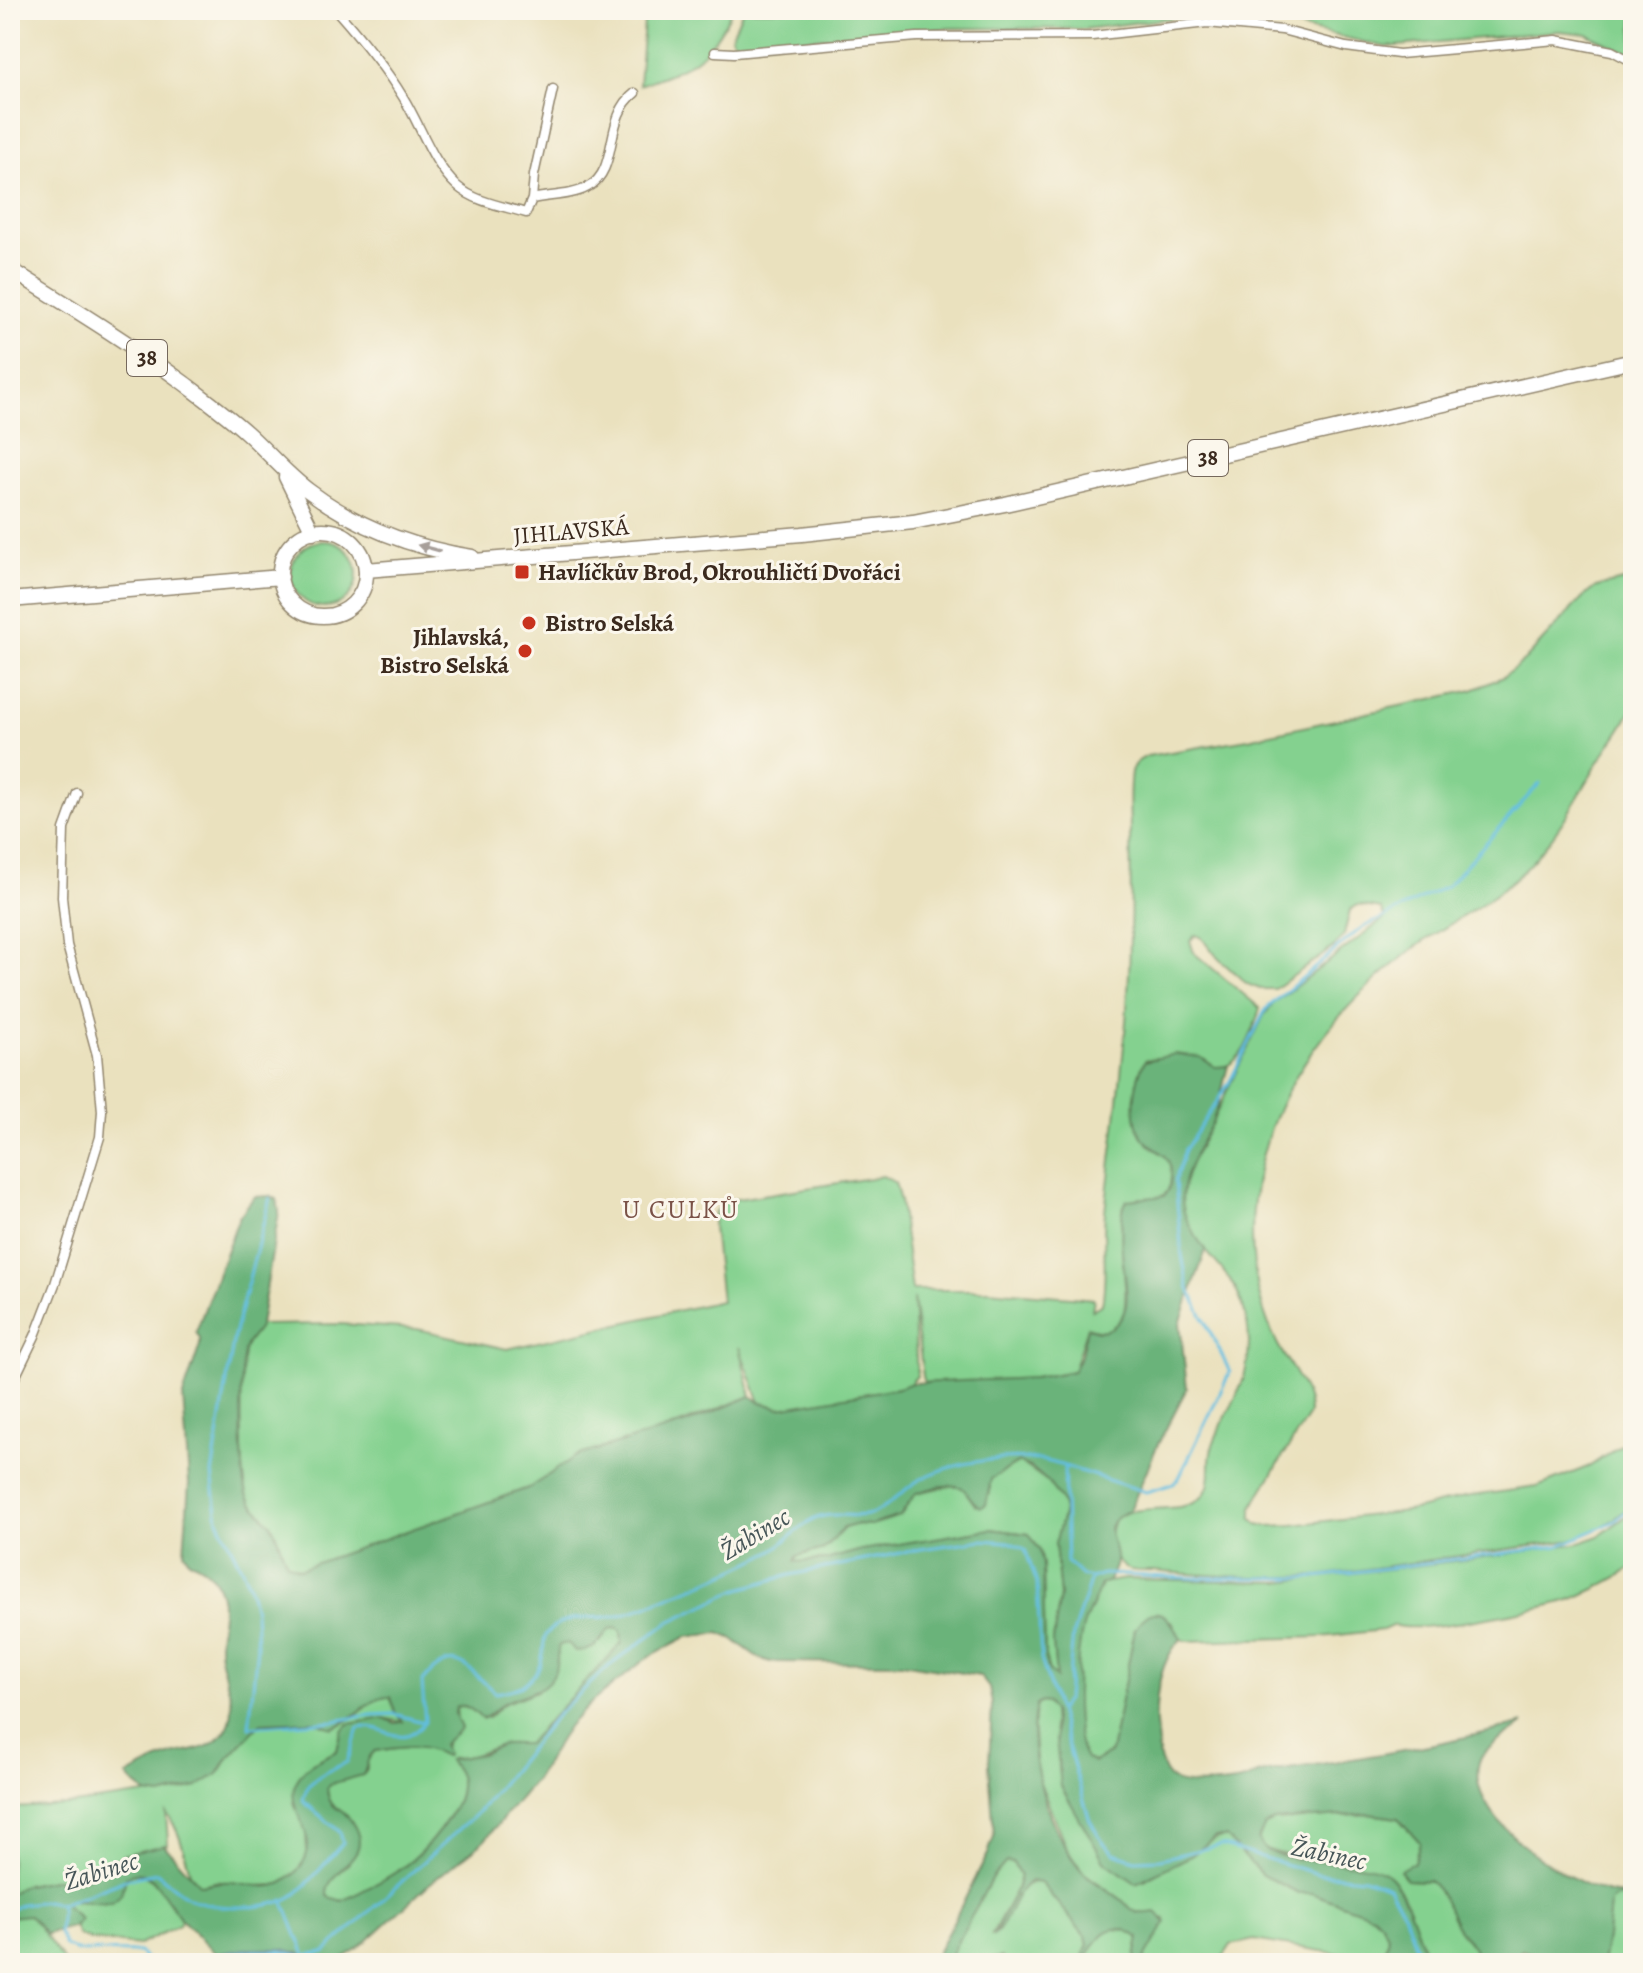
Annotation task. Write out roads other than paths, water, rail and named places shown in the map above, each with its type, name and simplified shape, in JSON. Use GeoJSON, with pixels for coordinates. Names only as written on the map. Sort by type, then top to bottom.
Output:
{"type":"FeatureCollection","features":[{"type":"Feature","properties":{"kind":"main road","name":"38"},"geometry":{"type":"LineString","coordinates":[[10,269],[93,320],[184,383],[244,430],[274,461],[299,498],[313,532]]}},
{"type":"Feature","properties":{"kind":"main road","name":"JIHLAVSKÁ"},"geometry":{"type":"LineString","coordinates":[[366,570],[913,522],[1633,361]]}},
{"type":"Feature","properties":{"kind":"main road"},"geometry":{"type":"LineString","coordinates":[[274,461],[320,499],[373,528],[435,550],[478,558],[506,559]]}},
{"type":"Feature","properties":{"kind":"main road"},"geometry":{"type":"LineString","coordinates":[[330,531],[345,536],[357,547],[366,570],[362,592],[353,604],[341,612],[326,616],[312,615],[299,608],[288,598],[281,577],[282,562],[289,548],[299,538],[313,532],[330,531]]}},
{"type":"Feature","properties":{"kind":"main road"},"geometry":{"type":"LineString","coordinates":[[10,600],[281,577]]}},
{"type":"Feature","properties":{"kind":"street"},"geometry":{"type":"LineString","coordinates":[[336,10],[397,88],[441,166],[457,186],[486,201],[526,213],[532,199],[534,175],[553,89]]}},
{"type":"Feature","properties":{"kind":"street"},"geometry":{"type":"LineString","coordinates":[[715,52],[734,53],[917,37],[1092,36],[1207,23],[1282,30],[1346,47],[1399,54],[1556,40],[1612,51],[1633,62]]}},
{"type":"Feature","properties":{"kind":"street"},"geometry":{"type":"LineString","coordinates":[[532,199],[586,189],[599,179],[618,114],[635,93]]}},
{"type":"Feature","properties":{"kind":"street"},"geometry":{"type":"LineString","coordinates":[[10,1388],[55,1284],[100,1137],[102,1111],[97,1055],[67,945],[62,897],[64,829],[77,793]]}},
{"type":"Feature","properties":{"kind":"water"},"geometry":{"type":"Polygon","coordinates":[[[245,1949],[283,1949],[305,1955],[306,1958],[303,1963],[199,1963],[216,1954],[245,1949]]]}},
{"type":"Feature","properties":{"kind":"waterway"},"geometry":{"type":"LineString","coordinates":[[1064,1466],[1146,1492],[1173,1484],[1179,1478],[1230,1372],[1188,1287],[1175,1181],[1185,1150],[1229,1083],[1266,1009],[1360,929],[1447,886],[1540,783]]}},
{"type":"Feature","properties":{"kind":"waterway"},"geometry":{"type":"LineString","coordinates":[[270,1198],[234,1336],[212,1474],[218,1520],[249,1584],[255,1611],[257,1646],[249,1727],[394,1714],[423,1722]]}},
{"type":"Feature","properties":{"kind":"waterway","name":"Žabinec"},"geometry":{"type":"LineString","coordinates":[[10,1910],[22,1904],[47,1901],[61,1904],[127,1879],[157,1873],[183,1894],[202,1903],[245,1907],[286,1900],[296,1894],[343,1843],[340,1832],[303,1801],[308,1787],[319,1777],[347,1762],[359,1728],[368,1727],[400,1736],[416,1731],[425,1722],[422,1682],[443,1664],[452,1661],[460,1663],[495,1693],[512,1689],[533,1677],[541,1662],[546,1635],[565,1621],[634,1611],[752,1561],[817,1518],[876,1512],[931,1474],[968,1463],[1029,1459],[1064,1466],[1067,1562],[1082,1576],[1091,1578],[1073,1634],[1067,1699],[1058,1711],[1089,1818],[1102,1841],[1114,1853],[1135,1860],[1160,1859],[1221,1845],[1318,1874],[1364,1878],[1389,1887],[1405,1915],[1421,1963]]}},
{"type":"Feature","properties":{"kind":"waterway"},"geometry":{"type":"LineString","coordinates":[[1091,1578],[1103,1574],[1308,1578],[1559,1546],[1615,1521],[1633,1505]]}},
{"type":"Feature","properties":{"kind":"waterway"},"geometry":{"type":"LineString","coordinates":[[305,1955],[325,1952],[480,1810],[556,1716],[609,1666],[669,1622],[736,1590],[790,1575],[921,1549],[982,1540],[1009,1542],[1025,1549],[1037,1583],[1041,1659],[1058,1711]]}},
{"type":"Feature","properties":{"kind":"waterway"},"geometry":{"type":"LineString","coordinates":[[283,1900],[305,1955]]}},
{"type":"Feature","properties":{"kind":"waterway"},"geometry":{"type":"LineString","coordinates":[[61,1904],[59,1933],[65,1946],[76,1951],[139,1952],[150,1963]]}},
{"type":"Feature","properties":{"kind":"place","name":"Havlíčkův Brod, Okrouhličtí Dvořáci"},"geometry":{"type":"Point","coordinates":[522,572]}},
{"type":"Feature","properties":{"kind":"place","name":"Bistro Selská"},"geometry":{"type":"Point","coordinates":[529,623]}},
{"type":"Feature","properties":{"kind":"place","name":"Jihlavská, Bistro Selská"},"geometry":{"type":"Point","coordinates":[525,651]}},
{"type":"Feature","properties":{"kind":"district","name":"U CULKŮ"},"geometry":{"type":"Point","coordinates":[681,1209]}}]}
